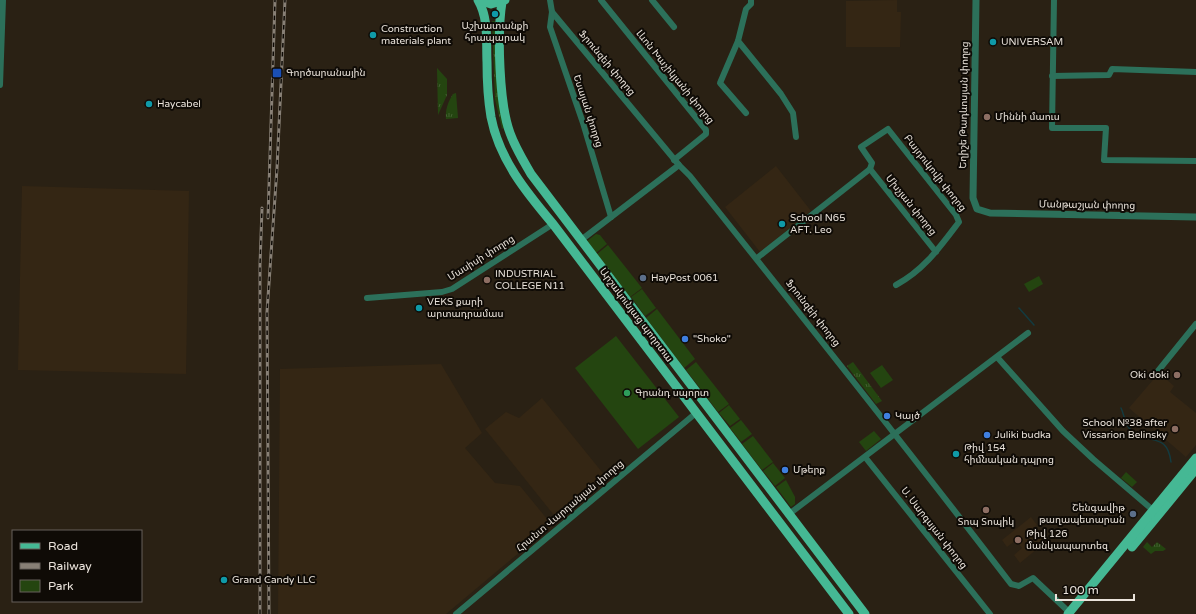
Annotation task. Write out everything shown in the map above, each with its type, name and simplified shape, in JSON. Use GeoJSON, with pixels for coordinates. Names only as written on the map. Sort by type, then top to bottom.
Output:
{"type":"FeatureCollection","features":[{"type":"Feature","properties":{"kind":"main road"},"geometry":{"type":"LineString","coordinates":[[479,0],[491,4],[504,1]]}},
{"type":"Feature","properties":{"kind":"main road","name":"Արշակունյաց պողոտա"},"geometry":{"type":"LineString","coordinates":[[479,0],[486,20],[488,83],[491,115],[496,135],[513,172],[526,192],[848,612]]}},
{"type":"Feature","properties":{"kind":"main road","name":"Արշակունյաց պողոտա"},"geometry":{"type":"LineString","coordinates":[[504,1],[499,27],[504,110],[509,132],[531,174],[865,614]]}},
{"type":"Feature","properties":{"kind":"main road"},"geometry":{"type":"LineString","coordinates":[[496,135],[502,138],[509,132]]}},
{"type":"Feature","properties":{"kind":"main road"},"geometry":{"type":"LineString","coordinates":[[552,224],[563,216]]}},
{"type":"Feature","properties":{"kind":"main road"},"geometry":{"type":"LineString","coordinates":[[696,413],[706,405]]}},
{"type":"Feature","properties":{"kind":"main road"},"geometry":{"type":"LineString","coordinates":[[1071,613],[1192,474],[1196,458]]}},
{"type":"Feature","properties":{"kind":"main road"},"geometry":{"type":"LineString","coordinates":[[1071,613],[1154,511],[1192,474]]}},
{"type":"Feature","properties":{"kind":"main road"},"geometry":{"type":"LineString","coordinates":[[848,612],[856,612],[856,602]]}},
{"type":"Feature","properties":{"kind":"street"},"geometry":{"type":"LineString","coordinates":[[0,84],[3,0]]}},
{"type":"Feature","properties":{"kind":"street"},"geometry":{"type":"LineString","coordinates":[[550,0],[552,12]]}},
{"type":"Feature","properties":{"kind":"street","name":"Լևոն Խաչիկյանի փողոց"},"geometry":{"type":"LineString","coordinates":[[601,0],[706,130],[706,134],[674,160]]}},
{"type":"Feature","properties":{"kind":"street"},"geometry":{"type":"LineString","coordinates":[[652,0],[674,27]]}},
{"type":"Feature","properties":{"kind":"street"},"geometry":{"type":"LineString","coordinates":[[746,113],[720,83],[738,41],[746,9],[751,4],[751,0]]}},
{"type":"Feature","properties":{"kind":"street","name":"Եղիշե Թադևոսյան փողոց"},"geometry":{"type":"LineString","coordinates":[[976,0],[973,198],[978,209]]}},
{"type":"Feature","properties":{"kind":"street"},"geometry":{"type":"LineString","coordinates":[[1054,0],[1052,128],[1106,128],[1104,160],[1196,161]]}},
{"type":"Feature","properties":{"kind":"street","name":"Ֆրունզեի փողոց"},"geometry":{"type":"LineString","coordinates":[[552,12],[757,258],[1011,584],[1019,586],[1033,578],[1071,613]]}},
{"type":"Feature","properties":{"kind":"street","name":"Եսայան փողոց"},"geometry":{"type":"LineString","coordinates":[[552,12],[550,28],[583,123],[611,217]]}},
{"type":"Feature","properties":{"kind":"street"},"geometry":{"type":"LineString","coordinates":[[738,41],[781,94],[793,114],[796,137]]}},
{"type":"Feature","properties":{"kind":"street"},"geometry":{"type":"LineString","coordinates":[[1052,76],[1109,75],[1112,69],[1196,72]]}},
{"type":"Feature","properties":{"kind":"street","name":"Բայդուկովի փողոց"},"geometry":{"type":"LineString","coordinates":[[870,169],[872,163],[861,147],[886,130],[890,130],[956,215],[959,222],[936,252],[918,271],[896,285]]}},
{"type":"Feature","properties":{"kind":"street"},"geometry":{"type":"LineString","coordinates":[[581,240],[679,165]]}},
{"type":"Feature","properties":{"kind":"street"},"geometry":{"type":"LineString","coordinates":[[757,258],[870,169]]}},
{"type":"Feature","properties":{"kind":"street","name":"Մխչյան փողոց"},"geometry":{"type":"LineString","coordinates":[[870,169],[936,252]]}},
{"type":"Feature","properties":{"kind":"street","name":"Մանթաշյան փողոց"},"geometry":{"type":"LineString","coordinates":[[978,209],[998,213],[1196,217]]}},
{"type":"Feature","properties":{"kind":"street","name":"Մասիսի փողոց"},"geometry":{"type":"LineString","coordinates":[[367,298],[442,292],[452,289],[552,224]]}},
{"type":"Feature","properties":{"kind":"street"},"geometry":{"type":"LineString","coordinates":[[1158,371],[1196,324]]}},
{"type":"Feature","properties":{"kind":"street"},"geometry":{"type":"LineString","coordinates":[[789,514],[1028,333]]}},
{"type":"Feature","properties":{"kind":"street"},"geometry":{"type":"LineString","coordinates":[[997,356],[1063,431],[1154,511]]}},
{"type":"Feature","properties":{"kind":"street","name":"Հրանտ Վարդանյան փողոց"},"geometry":{"type":"LineString","coordinates":[[456,614],[696,413]]}},
{"type":"Feature","properties":{"kind":"street","name":"Ս. Սարգսյան փողոց"},"geometry":{"type":"LineString","coordinates":[[865,457],[989,613]]}},
{"type":"Feature","properties":{"kind":"shaded area"},"geometry":{"type":"Polygon","coordinates":[[[897,0],[897,12],[901,12],[900,47],[846,47],[846,1],[897,0]]]}},
{"type":"Feature","properties":{"kind":"shaded area"},"geometry":{"type":"Polygon","coordinates":[[[776,166],[811,211],[760,252],[725,207],[776,166]]]}},
{"type":"Feature","properties":{"kind":"shaded area"},"geometry":{"type":"Polygon","coordinates":[[[22,186],[189,191],[186,374],[18,370],[22,186]]]}},
{"type":"Feature","properties":{"kind":"shaded area"},"geometry":{"type":"Polygon","coordinates":[[[441,364],[482,433],[465,448],[495,483],[520,486],[552,525],[446,614],[278,614],[280,369],[441,364]]]}},
{"type":"Feature","properties":{"kind":"shaded area","name":"School №38 after Vissarion Belinsky"},"geometry":{"type":"Polygon","coordinates":[[[1159,373],[1174,386],[1170,392],[1196,413],[1196,445],[1186,457],[1129,408],[1159,373]]]}},
{"type":"Feature","properties":{"kind":"shaded area"},"geometry":{"type":"Polygon","coordinates":[[[542,398],[606,477],[557,519],[485,429],[506,412],[519,418],[542,398]]]}},
{"type":"Feature","properties":{"kind":"shaded area","name":"Թիվ 126 մանկապարտեզ"},"geometry":{"type":"Polygon","coordinates":[[[1031,517],[1037,525],[1028,532],[1034,540],[1043,533],[1048,540],[1020,563],[1014,555],[1022,548],[1016,540],[1007,547],[1002,540],[1031,517]]]}},
{"type":"Feature","properties":{"kind":"green space"},"geometry":{"type":"Polygon","coordinates":[[[492,21],[495,21],[497,70],[505,127],[502,129],[495,99],[492,21]]]}},
{"type":"Feature","properties":{"kind":"green space"},"geometry":{"type":"Polygon","coordinates":[[[437,68],[447,79],[447,95],[438,115],[437,68]]]}},
{"type":"Feature","properties":{"kind":"green space"},"geometry":{"type":"Polygon","coordinates":[[[456,93],[458,118],[446,119],[446,109],[448,103],[453,94],[456,93]]]}},
{"type":"Feature","properties":{"kind":"green space"},"geometry":{"type":"Polygon","coordinates":[[[596,234],[600,235],[607,244],[596,253],[587,241],[596,234]]]}},
{"type":"Feature","properties":{"kind":"green space"},"geometry":{"type":"Polygon","coordinates":[[[608,245],[642,288],[630,297],[597,254],[608,245]]]}},
{"type":"Feature","properties":{"kind":"green space"},"geometry":{"type":"Polygon","coordinates":[[[1039,276],[1043,284],[1029,292],[1024,284],[1039,276]]]}},
{"type":"Feature","properties":{"kind":"green space"},"geometry":{"type":"Polygon","coordinates":[[[642,289],[656,308],[645,316],[631,297],[642,289]]]}},
{"type":"Feature","properties":{"kind":"green space"},"geometry":{"type":"Polygon","coordinates":[[[657,309],[695,359],[684,368],[646,318],[657,309]]]}},
{"type":"Feature","properties":{"kind":"green space","name":"Գրանդ սպորտ"},"geometry":{"type":"Polygon","coordinates":[[[616,336],[679,417],[638,449],[575,368],[616,336]]]}},
{"type":"Feature","properties":{"kind":"green space"},"geometry":{"type":"Polygon","coordinates":[[[696,362],[729,404],[718,412],[686,370],[696,362]]]}},
{"type":"Feature","properties":{"kind":"green space"},"geometry":{"type":"Polygon","coordinates":[[[853,362],[882,401],[876,404],[847,366],[853,362]]]}},
{"type":"Feature","properties":{"kind":"green space"},"geometry":{"type":"Polygon","coordinates":[[[882,365],[893,380],[881,388],[870,373],[882,365]]]}},
{"type":"Feature","properties":{"kind":"green space"},"geometry":{"type":"Polygon","coordinates":[[[729,405],[740,419],[730,426],[719,413],[729,405]]]}},
{"type":"Feature","properties":{"kind":"green space"},"geometry":{"type":"Polygon","coordinates":[[[741,420],[752,434],[741,442],[730,428],[741,420]]]}},
{"type":"Feature","properties":{"kind":"green space"},"geometry":{"type":"Polygon","coordinates":[[[874,431],[881,439],[866,451],[859,442],[874,431]]]}},
{"type":"Feature","properties":{"kind":"green space"},"geometry":{"type":"Polygon","coordinates":[[[753,436],[773,462],[762,470],[742,444],[753,436]]]}},
{"type":"Feature","properties":{"kind":"green space"},"geometry":{"type":"Polygon","coordinates":[[[773,463],[785,478],[775,486],[763,471],[773,463]]]}},
{"type":"Feature","properties":{"kind":"green space"},"geometry":{"type":"Polygon","coordinates":[[[1126,472],[1137,482],[1132,487],[1121,478],[1126,472]]]}},
{"type":"Feature","properties":{"kind":"green space"},"geometry":{"type":"Polygon","coordinates":[[[786,480],[795,497],[795,504],[791,507],[776,487],[786,480]]]}},
{"type":"Feature","properties":{"kind":"green space"},"geometry":{"type":"Polygon","coordinates":[[[1147,542],[1152,547],[1157,542],[1166,549],[1163,551],[1155,551],[1151,554],[1143,547],[1147,542]]]}},
{"type":"Feature","properties":{"kind":"waterway"},"geometry":{"type":"LineString","coordinates":[[1019,308],[1034,325]]}},
{"type":"Feature","properties":{"kind":"waterway"},"geometry":{"type":"LineString","coordinates":[[1121,408],[1129,428],[1137,435],[1161,442],[1169,452],[1171,462]]}},
{"type":"Feature","properties":{"kind":"railway"},"geometry":{"type":"LineString","coordinates":[[268,218],[275,0]]}},
{"type":"Feature","properties":{"kind":"railway"},"geometry":{"type":"LineString","coordinates":[[269,614],[267,312],[277,168],[285,0]]}},
{"type":"Feature","properties":{"kind":"railway"},"geometry":{"type":"LineString","coordinates":[[260,614],[260,265],[262,208]]}},
{"type":"Feature","properties":{"kind":"place","name":"Աշխատանքի հրապարակ"},"geometry":{"type":"Point","coordinates":[495,14]}},
{"type":"Feature","properties":{"kind":"place","name":"Construction materials plant"},"geometry":{"type":"Point","coordinates":[373,35]}},
{"type":"Feature","properties":{"kind":"place","name":"UNIVERSAM"},"geometry":{"type":"Point","coordinates":[993,42]}},
{"type":"Feature","properties":{"kind":"place","name":"Գործարանային"},"geometry":{"type":"Point","coordinates":[277,73]}},
{"type":"Feature","properties":{"kind":"place","name":"Haycabel"},"geometry":{"type":"Point","coordinates":[149,104]}},
{"type":"Feature","properties":{"kind":"place","name":"Միննի մաուս"},"geometry":{"type":"Point","coordinates":[987,117]}},
{"type":"Feature","properties":{"kind":"place","name":"School N65 AFT. Leo"},"geometry":{"type":"Point","coordinates":[782,224]}},
{"type":"Feature","properties":{"kind":"place","name":"HayPost 0061"},"geometry":{"type":"Point","coordinates":[643,278]}},
{"type":"Feature","properties":{"kind":"place","name":"INDUSTRIAL COLLEGE N11"},"geometry":{"type":"Point","coordinates":[487,280]}},
{"type":"Feature","properties":{"kind":"place","name":"VEKS քարի արտադրամաս"},"geometry":{"type":"Point","coordinates":[419,308]}},
{"type":"Feature","properties":{"kind":"place","name":"\"Shoko\""},"geometry":{"type":"Point","coordinates":[685,339]}},
{"type":"Feature","properties":{"kind":"place","name":"Oki doki"},"geometry":{"type":"Point","coordinates":[1177,375]}},
{"type":"Feature","properties":{"kind":"place","name":"Գրանդ սպորտ"},"geometry":{"type":"Point","coordinates":[627,393]}},
{"type":"Feature","properties":{"kind":"place","name":"Կայծ"},"geometry":{"type":"Point","coordinates":[887,416]}},
{"type":"Feature","properties":{"kind":"place","name":"School №38 after Vissarion Belinsky"},"geometry":{"type":"Point","coordinates":[1175,429]}},
{"type":"Feature","properties":{"kind":"place","name":"Juliki budka"},"geometry":{"type":"Point","coordinates":[987,435]}},
{"type":"Feature","properties":{"kind":"place","name":"Թիվ 154 հիմնական դպրոց"},"geometry":{"type":"Point","coordinates":[956,454]}},
{"type":"Feature","properties":{"kind":"place","name":"Մթերք"},"geometry":{"type":"Point","coordinates":[785,470]}},
{"type":"Feature","properties":{"kind":"place","name":"Տոպ Տոպիկ"},"geometry":{"type":"Point","coordinates":[986,510]}},
{"type":"Feature","properties":{"kind":"place","name":"Շենգավիթ թաղապետարան"},"geometry":{"type":"Point","coordinates":[1133,514]}},
{"type":"Feature","properties":{"kind":"place","name":"Թիվ 126 մանկապարտեզ"},"geometry":{"type":"Point","coordinates":[1018,540]}},
{"type":"Feature","properties":{"kind":"place","name":"Grand Candy LLC"},"geometry":{"type":"Point","coordinates":[224,580]}}]}
